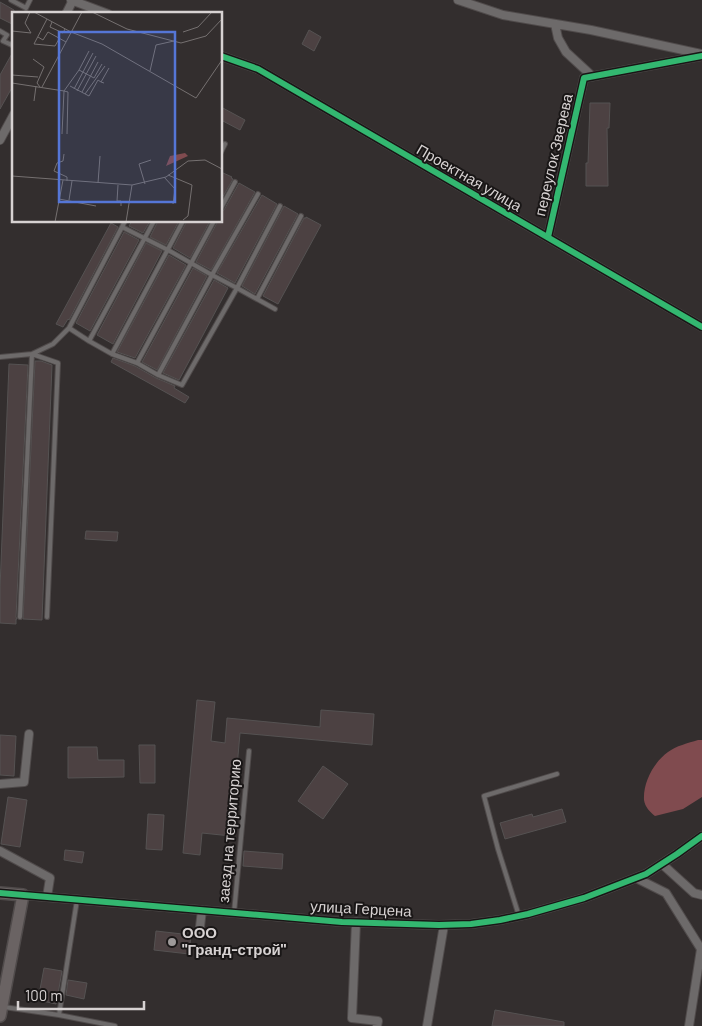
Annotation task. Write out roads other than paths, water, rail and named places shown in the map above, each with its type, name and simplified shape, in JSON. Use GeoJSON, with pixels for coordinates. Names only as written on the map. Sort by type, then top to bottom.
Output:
{"type":"FeatureCollection","features":[{"type":"Feature","properties":{"kind":"street"},"geometry":{"type":"LineString","coordinates":[[67,12],[72,0],[103,12]]}},
{"type":"Feature","properties":{"kind":"street"},"geometry":{"type":"LineString","coordinates":[[458,0],[503,15],[591,30],[702,55]]}},
{"type":"Feature","properties":{"kind":"street"},"geometry":{"type":"LineString","coordinates":[[555,24],[558,38],[566,52],[592,76],[702,55]]}},
{"type":"Feature","properties":{"kind":"street","name":"Проектная улица"},"geometry":{"type":"LineString","coordinates":[[222,56],[258,69],[702,327]]}},
{"type":"Feature","properties":{"kind":"street","name":"переулок Зверева"},"geometry":{"type":"LineString","coordinates":[[548,237],[584,78],[592,76]]}},
{"type":"Feature","properties":{"kind":"street"},"geometry":{"type":"LineString","coordinates":[[0,140],[12,118]]}},
{"type":"Feature","properties":{"kind":"street"},"geometry":{"type":"LineString","coordinates":[[0,784],[24,782],[29,734]]}},
{"type":"Feature","properties":{"kind":"street","name":"улица Герцена"},"geometry":{"type":"LineString","coordinates":[[0,893],[356,922],[471,924],[519,916],[584,898],[646,874],[702,836]]}},
{"type":"Feature","properties":{"kind":"street"},"geometry":{"type":"LineString","coordinates":[[0,851],[50,878],[48,897]]}},
{"type":"Feature","properties":{"kind":"street"},"geometry":{"type":"LineString","coordinates":[[662,864],[694,893],[702,895]]}},
{"type":"Feature","properties":{"kind":"street"},"geometry":{"type":"LineString","coordinates":[[636,878],[666,893],[701,949],[689,1026]]}},
{"type":"Feature","properties":{"kind":"street"},"geometry":{"type":"LineString","coordinates":[[1,1012],[23,895]]}},
{"type":"Feature","properties":{"kind":"street"},"geometry":{"type":"LineString","coordinates":[[199,934],[202,910]]}},
{"type":"Feature","properties":{"kind":"street"},"geometry":{"type":"LineString","coordinates":[[356,922],[352,1018],[378,1020],[377,1026]]}},
{"type":"Feature","properties":{"kind":"street"},"geometry":{"type":"LineString","coordinates":[[427,1026],[444,925]]}},
{"type":"Feature","properties":{"kind":"lane"},"geometry":{"type":"LineString","coordinates":[[10,0],[26,8],[30,0]]}},
{"type":"Feature","properties":{"kind":"lane"},"geometry":{"type":"LineString","coordinates":[[0,31],[8,35],[0,48]]}},
{"type":"Feature","properties":{"kind":"lane"},"geometry":{"type":"LineString","coordinates":[[4,41],[12,45]]}},
{"type":"Feature","properties":{"kind":"lane"},"geometry":{"type":"LineString","coordinates":[[222,150],[225,144]]}},
{"type":"Feature","properties":{"kind":"lane"},"geometry":{"type":"LineString","coordinates":[[222,206],[235,182]]}},
{"type":"Feature","properties":{"kind":"lane"},"geometry":{"type":"LineString","coordinates":[[158,374],[258,194]]}},
{"type":"Feature","properties":{"kind":"lane"},"geometry":{"type":"LineString","coordinates":[[69,328],[112,354],[137,363],[182,385],[280,206]]}},
{"type":"Feature","properties":{"kind":"lane"},"geometry":{"type":"LineString","coordinates":[[257,299],[301,216]]}},
{"type":"Feature","properties":{"kind":"lane"},"geometry":{"type":"LineString","coordinates":[[0,357],[32,354],[52,344],[69,328],[124,222]]}},
{"type":"Feature","properties":{"kind":"lane"},"geometry":{"type":"LineString","coordinates":[[89,341],[153,222]]}},
{"type":"Feature","properties":{"kind":"lane"},"geometry":{"type":"LineString","coordinates":[[112,354],[182,222]]}},
{"type":"Feature","properties":{"kind":"lane"},"geometry":{"type":"LineString","coordinates":[[137,363],[213,222]]}},
{"type":"Feature","properties":{"kind":"lane"},"geometry":{"type":"LineString","coordinates":[[122,227],[275,309]]}},
{"type":"Feature","properties":{"kind":"lane"},"geometry":{"type":"LineString","coordinates":[[20,617],[32,354]]}},
{"type":"Feature","properties":{"kind":"lane"},"geometry":{"type":"LineString","coordinates":[[32,354],[58,363],[47,617]]}},
{"type":"Feature","properties":{"kind":"lane","name":"заезд на территорию"},"geometry":{"type":"LineString","coordinates":[[234,913],[249,751]]}},
{"type":"Feature","properties":{"kind":"lane"},"geometry":{"type":"LineString","coordinates":[[519,916],[484,796],[557,774]]}},
{"type":"Feature","properties":{"kind":"lane"},"geometry":{"type":"LineString","coordinates":[[59,1015],[77,900]]}},
{"type":"Feature","properties":{"kind":"lane"},"geometry":{"type":"LineString","coordinates":[[1,1012],[59,1015],[115,1026]]}},
{"type":"Feature","properties":{"kind":"place","name":"ООО \"Гранд-строй\""},"geometry":{"type":"Point","coordinates":[172,942]}}]}
